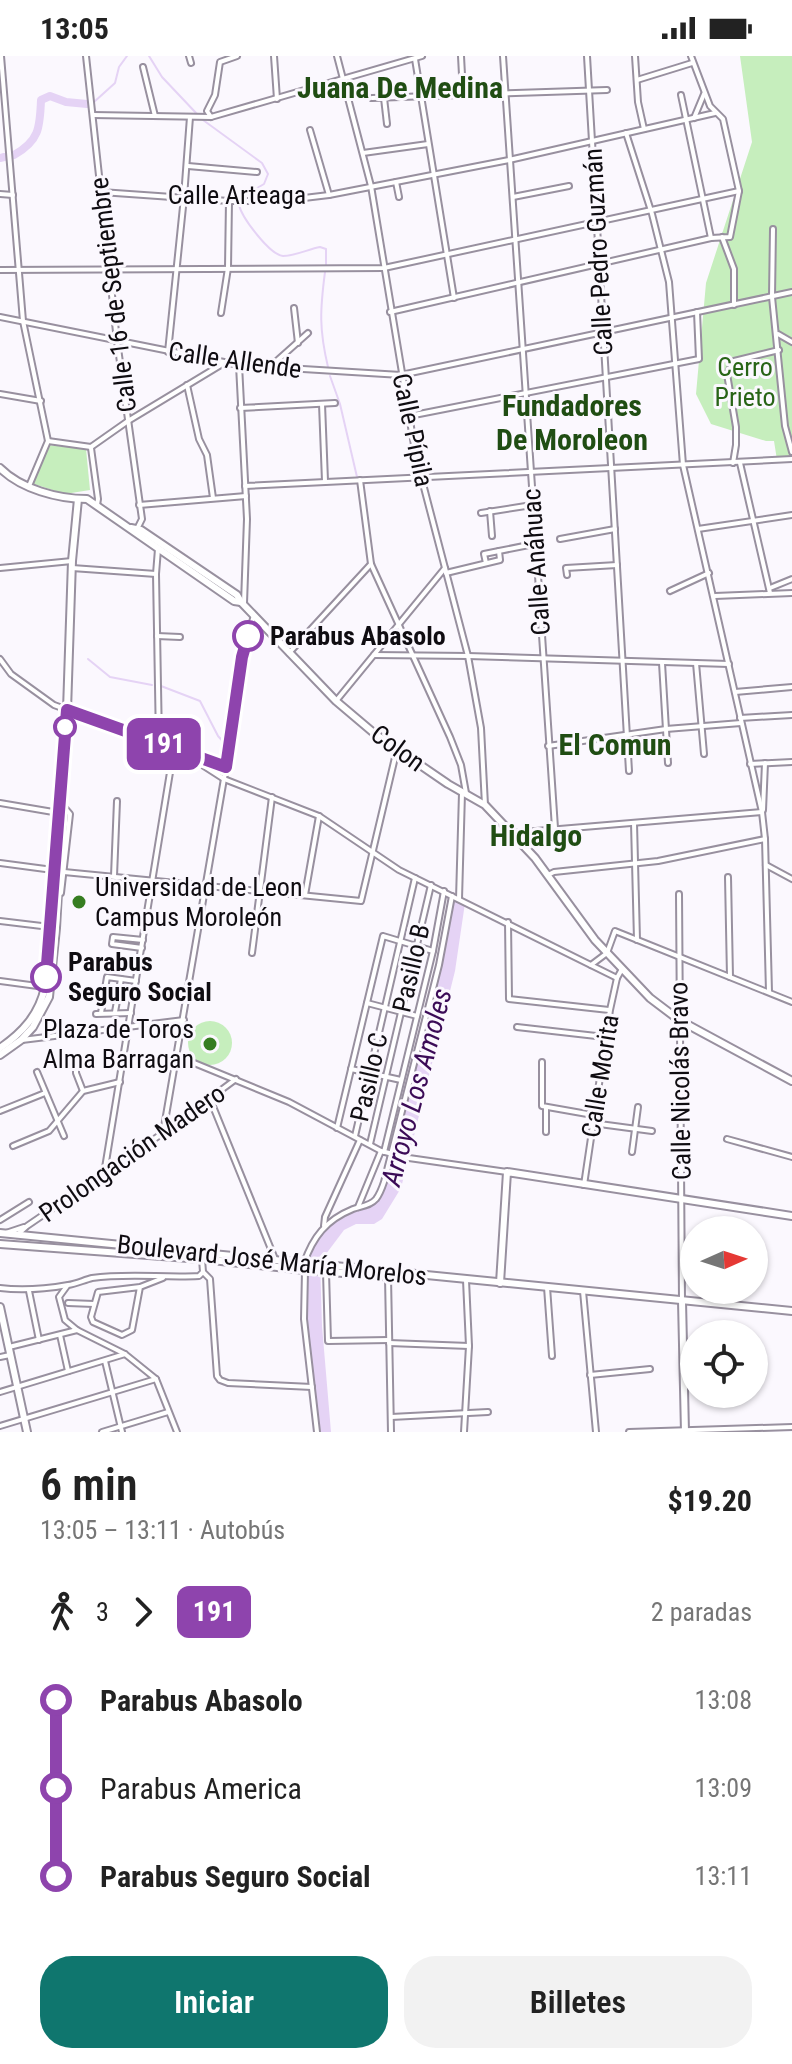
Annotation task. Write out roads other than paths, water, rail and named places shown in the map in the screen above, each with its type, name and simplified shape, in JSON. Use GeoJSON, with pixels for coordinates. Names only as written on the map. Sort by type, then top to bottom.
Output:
{"type":"FeatureCollection","features":[{"type":"Feature","properties":{"kind":"street"},"geometry":{"type":"LineString","coordinates":[[1,56],[23,321],[48,441],[29,486]]}},
{"type":"Feature","properties":{"kind":"street","name":"Calle 16 de Septiembre"},"geometry":{"type":"LineString","coordinates":[[86,56],[117,341],[142,519],[134,530]]}},
{"type":"Feature","properties":{"kind":"street"},"geometry":{"type":"LineString","coordinates":[[189,56],[191,63]]}},
{"type":"Feature","properties":{"kind":"street"},"geometry":{"type":"LineString","coordinates":[[209,117],[207,111],[215,95],[220,62],[237,56]]}},
{"type":"Feature","properties":{"kind":"street"},"geometry":{"type":"LineString","coordinates":[[274,56],[277,99]]}},
{"type":"Feature","properties":{"kind":"street","name":"Calle Pípila"},"geometry":{"type":"LineString","coordinates":[[337,56],[371,186],[390,312],[421,477],[468,656],[481,728],[485,805]]}},
{"type":"Feature","properties":{"kind":"street"},"geometry":{"type":"LineString","coordinates":[[93,115],[209,117],[422,56]]}},
{"type":"Feature","properties":{"kind":"street"},"geometry":{"type":"LineString","coordinates":[[461,56],[463,94]]}},
{"type":"Feature","properties":{"kind":"street","name":"Calle Anáhuac"},"geometry":{"type":"LineString","coordinates":[[503,56],[555,828]]}},
{"type":"Feature","properties":{"kind":"street","name":"Calle Pedro Guzmán"},"geometry":{"type":"LineString","coordinates":[[587,56],[629,771]]}},
{"type":"Feature","properties":{"kind":"street"},"geometry":{"type":"LineString","coordinates":[[635,56],[644,129]]}},
{"type":"Feature","properties":{"kind":"street"},"geometry":{"type":"LineString","coordinates":[[390,312],[662,252],[711,238],[730,237],[739,191],[723,119],[715,113],[691,56]]}},
{"type":"Feature","properties":{"kind":"street"},"geometry":{"type":"LineString","coordinates":[[415,57],[454,298]]}},
{"type":"Feature","properties":{"kind":"street"},"geometry":{"type":"LineString","coordinates":[[636,80],[692,63]]}},
{"type":"Feature","properties":{"kind":"street"},"geometry":{"type":"LineString","coordinates":[[143,67],[155,116]]}},
{"type":"Feature","properties":{"kind":"street"},"geometry":{"type":"LineString","coordinates":[[372,98],[607,90]]}},
{"type":"Feature","properties":{"kind":"street"},"geometry":{"type":"LineString","coordinates":[[694,118],[705,92]]}},
{"type":"Feature","properties":{"kind":"street"},"geometry":{"type":"LineString","coordinates":[[681,95],[711,238]]}},
{"type":"Feature","properties":{"kind":"street"},"geometry":{"type":"LineString","coordinates":[[384,98],[387,124]]}},
{"type":"Feature","properties":{"kind":"street","name":"Calle Arteaga"},"geometry":{"type":"LineString","coordinates":[[101,192],[229,201],[279,201],[329,195],[509,160],[715,113]]}},
{"type":"Feature","properties":{"kind":"street"},"geometry":{"type":"LineString","coordinates":[[168,352],[190,117]]}},
{"type":"Feature","properties":{"kind":"street"},"geometry":{"type":"LineString","coordinates":[[310,130],[329,195]]}},
{"type":"Feature","properties":{"kind":"street"},"geometry":{"type":"LineString","coordinates":[[626,133],[662,252],[673,316],[683,465],[762,812],[769,992]]}},
{"type":"Feature","properties":{"kind":"street"},"geometry":{"type":"LineString","coordinates":[[363,153],[429,143]]}},
{"type":"Feature","properties":{"kind":"street"},"geometry":{"type":"LineString","coordinates":[[187,166],[257,172]]}},
{"type":"Feature","properties":{"kind":"street"},"geometry":{"type":"LineString","coordinates":[[396,182],[399,197]]}},
{"type":"Feature","properties":{"kind":"street"},"geometry":{"type":"LineString","coordinates":[[512,197],[569,186]]}},
{"type":"Feature","properties":{"kind":"street"},"geometry":{"type":"LineString","coordinates":[[0,270],[384,268],[739,191]]}},
{"type":"Feature","properties":{"kind":"street"},"geometry":{"type":"LineString","coordinates":[[0,194],[13,195]]}},
{"type":"Feature","properties":{"kind":"street"},"geometry":{"type":"LineString","coordinates":[[221,313],[228,268],[229,201]]}},
{"type":"Feature","properties":{"kind":"street"},"geometry":{"type":"LineString","coordinates":[[773,229],[772,297],[785,426],[792,452]]}},
{"type":"Feature","properties":{"kind":"street"},"geometry":{"type":"LineString","coordinates":[[722,237],[734,269],[734,305]]}},
{"type":"Feature","properties":{"kind":"street","name":"Calle Allende"},"geometry":{"type":"LineString","coordinates":[[0,317],[225,363],[401,375],[792,292]]}},
{"type":"Feature","properties":{"kind":"street"},"geometry":{"type":"LineString","coordinates":[[294,308],[298,343]]}},
{"type":"Feature","properties":{"kind":"street"},"geometry":{"type":"LineString","coordinates":[[409,416],[699,359],[697,312]]}},
{"type":"Feature","properties":{"kind":"street"},"geometry":{"type":"LineString","coordinates":[[270,368],[308,333]]}},
{"type":"Feature","properties":{"kind":"street"},"geometry":{"type":"LineString","coordinates":[[778,334],[792,342]]}},
{"type":"Feature","properties":{"kind":"street"},"geometry":{"type":"LineString","coordinates":[[733,463],[736,427],[727,374],[734,361],[779,350]]}},
{"type":"Feature","properties":{"kind":"street"},"geometry":{"type":"LineString","coordinates":[[48,441],[91,447],[225,363]]}},
{"type":"Feature","properties":{"kind":"street"},"geometry":{"type":"LineString","coordinates":[[239,365],[246,496],[242,604]]}},
{"type":"Feature","properties":{"kind":"street"},"geometry":{"type":"LineString","coordinates":[[187,384],[199,439],[209,465],[213,498]]}},
{"type":"Feature","properties":{"kind":"street"},"geometry":{"type":"LineString","coordinates":[[0,394],[41,401]]}},
{"type":"Feature","properties":{"kind":"street"},"geometry":{"type":"LineString","coordinates":[[240,408],[335,403]]}},
{"type":"Feature","properties":{"kind":"street"},"geometry":{"type":"LineString","coordinates":[[322,404],[325,482]]}},
{"type":"Feature","properties":{"kind":"street"},"geometry":{"type":"LineString","coordinates":[[91,447],[97,505]]}},
{"type":"Feature","properties":{"kind":"street"},"geometry":{"type":"LineString","coordinates":[[245,486],[792,459]]}},
{"type":"Feature","properties":{"kind":"street"},"geometry":{"type":"LineString","coordinates":[[739,463],[770,591]]}},
{"type":"Feature","properties":{"kind":"street"},"geometry":{"type":"LineString","coordinates":[[0,468],[4,477],[61,498],[87,499],[134,530]]}},
{"type":"Feature","properties":{"kind":"street"},"geometry":{"type":"LineString","coordinates":[[360,480],[371,564],[461,765],[464,792],[459,899]]}},
{"type":"Feature","properties":{"kind":"street"},"geometry":{"type":"LineString","coordinates":[[139,505],[246,496]]}},
{"type":"Feature","properties":{"kind":"street"},"geometry":{"type":"LineString","coordinates":[[53,928],[59,871],[59,812],[78,499]]}},
{"type":"Feature","properties":{"kind":"street"},"geometry":{"type":"LineString","coordinates":[[481,513],[532,505]]}},
{"type":"Feature","properties":{"kind":"street"},"geometry":{"type":"LineString","coordinates":[[490,511],[492,536]]}},
{"type":"Feature","properties":{"kind":"street"},"geometry":{"type":"LineString","coordinates":[[698,529],[792,515]]}},
{"type":"Feature","properties":{"kind":"street"},"geometry":{"type":"LineString","coordinates":[[560,539],[615,529]]}},
{"type":"Feature","properties":{"kind":"street","name":"Colon"},"geometry":{"type":"LineString","coordinates":[[134,530],[242,604],[336,701],[397,749],[485,805],[548,875],[569,908],[607,953],[650,998],[679,1020],[792,1081]]}},
{"type":"Feature","properties":{"kind":"street"},"geometry":{"type":"LineString","coordinates":[[486,563],[484,554],[534,544]]}},
{"type":"Feature","properties":{"kind":"street"},"geometry":{"type":"LineString","coordinates":[[159,742],[156,574],[160,546]]}},
{"type":"Feature","properties":{"kind":"street"},"geometry":{"type":"LineString","coordinates":[[336,701],[446,570],[500,560],[499,551]]}},
{"type":"Feature","properties":{"kind":"street"},"geometry":{"type":"LineString","coordinates":[[289,653],[371,564]]}},
{"type":"Feature","properties":{"kind":"street"},"geometry":{"type":"LineString","coordinates":[[0,568],[72,565],[156,574]]}},
{"type":"Feature","properties":{"kind":"street"},"geometry":{"type":"LineString","coordinates":[[567,575],[566,568],[617,565]]}},
{"type":"Feature","properties":{"kind":"street"},"geometry":{"type":"LineString","coordinates":[[670,591],[709,573]]}},
{"type":"Feature","properties":{"kind":"street"},"geometry":{"type":"LineString","coordinates":[[770,591],[792,579]]}},
{"type":"Feature","properties":{"kind":"street"},"geometry":{"type":"LineString","coordinates":[[715,596],[770,591],[792,593]]}},
{"type":"Feature","properties":{"kind":"street"},"geometry":{"type":"LineString","coordinates":[[163,1133],[207,886],[242,657],[254,615]]}},
{"type":"Feature","properties":{"kind":"street"},"geometry":{"type":"LineString","coordinates":[[157,636],[180,637]]}},
{"type":"Feature","properties":{"kind":"street"},"geometry":{"type":"LineString","coordinates":[[374,655],[729,664]]}},
{"type":"Feature","properties":{"kind":"street"},"geometry":{"type":"LineString","coordinates":[[1,662],[30,689],[67,710],[226,767]]}},
{"type":"Feature","properties":{"kind":"street"},"geometry":{"type":"LineString","coordinates":[[662,663],[668,763]]}},
{"type":"Feature","properties":{"kind":"street"},"geometry":{"type":"LineString","coordinates":[[696,663],[704,754]]}},
{"type":"Feature","properties":{"kind":"street"},"geometry":{"type":"LineString","coordinates":[[735,692],[792,687]]}},
{"type":"Feature","properties":{"kind":"street"},"geometry":{"type":"LineString","coordinates":[[548,746],[792,715]]}},
{"type":"Feature","properties":{"kind":"street"},"geometry":{"type":"LineString","coordinates":[[176,749],[224,779],[319,816],[373,854],[415,878],[617,978]]}},
{"type":"Feature","properties":{"kind":"street"},"geometry":{"type":"LineString","coordinates":[[104,1174],[176,749]]}},
{"type":"Feature","properties":{"kind":"street"},"geometry":{"type":"LineString","coordinates":[[0,863],[361,901],[397,749]]}},
{"type":"Feature","properties":{"kind":"street"},"geometry":{"type":"LineString","coordinates":[[750,764],[792,762]]}},
{"type":"Feature","properties":{"kind":"street"},"geometry":{"type":"LineString","coordinates":[[762,812],[765,763]]}},
{"type":"Feature","properties":{"kind":"street"},"geometry":{"type":"LineString","coordinates":[[252,953],[272,797]]}},
{"type":"Feature","properties":{"kind":"street"},"geometry":{"type":"LineString","coordinates":[[114,876],[117,801]]}},
{"type":"Feature","properties":{"kind":"street"},"geometry":{"type":"LineString","coordinates":[[0,803],[59,812]]}},
{"type":"Feature","properties":{"kind":"street"},"geometry":{"type":"LineString","coordinates":[[0,1055],[21,1040],[43,1013],[59,871],[70,814],[64,807],[59,812]]}},
{"type":"Feature","properties":{"kind":"street"},"geometry":{"type":"LineString","coordinates":[[512,833],[762,812]]}},
{"type":"Feature","properties":{"kind":"street"},"geometry":{"type":"LineString","coordinates":[[305,895],[319,816]]}},
{"type":"Feature","properties":{"kind":"street"},"geometry":{"type":"LineString","coordinates":[[634,823],[637,940]]}},
{"type":"Feature","properties":{"kind":"street"},"geometry":{"type":"LineString","coordinates":[[548,875],[658,861],[765,839]]}},
{"type":"Feature","properties":{"kind":"street"},"geometry":{"type":"LineString","coordinates":[[766,865],[792,879]]}},
{"type":"Feature","properties":{"kind":"street"},"geometry":{"type":"LineString","coordinates":[[728,877],[730,977]]}},
{"type":"Feature","properties":{"kind":"street","name":"Pasillo C"},"geometry":{"type":"LineString","coordinates":[[305,1267],[357,1138],[369,1073],[415,878]]}},
{"type":"Feature","properties":{"kind":"street","name":"Pasillo B"},"geometry":{"type":"LineString","coordinates":[[369,1145],[431,885]]}},
{"type":"Feature","properties":{"kind":"street"},"geometry":{"type":"LineString","coordinates":[[358,1207],[383,1152],[433,951],[444,891]]}},
{"type":"Feature","properties":{"kind":"street","name":"Calle Nicolás Bravo"},"geometry":{"type":"LineString","coordinates":[[679,894],[682,1216]]}},
{"type":"Feature","properties":{"kind":"street"},"geometry":{"type":"LineString","coordinates":[[324,1226],[358,1207],[369,1205],[376,1199],[384,1182],[439,965],[452,896]]}},
{"type":"Feature","properties":{"kind":"street"},"geometry":{"type":"LineString","coordinates":[[0,921],[53,928]]}},
{"type":"Feature","properties":{"kind":"street"},"geometry":{"type":"LineString","coordinates":[[508,922],[509,999],[610,1010]]}},
{"type":"Feature","properties":{"kind":"street"},"geometry":{"type":"LineString","coordinates":[[591,965],[607,953],[614,931],[792,1002]]}},
{"type":"Feature","properties":{"kind":"street"},"geometry":{"type":"LineString","coordinates":[[337,1128],[383,936],[433,951]]}},
{"type":"Feature","properties":{"kind":"street"},"geometry":{"type":"LineString","coordinates":[[142,948],[112,944],[113,937],[143,940]]}},
{"type":"Feature","properties":{"kind":"street","name":"Calle Morita"},"geometry":{"type":"LineString","coordinates":[[584,1185],[605,1037],[617,978],[622,969]]}},
{"type":"Feature","properties":{"kind":"street"},"geometry":{"type":"LineString","coordinates":[[131,1013],[98,1014],[107,977],[136,981]]}},
{"type":"Feature","properties":{"kind":"street"},"geometry":{"type":"LineString","coordinates":[[115,1012],[121,979]]}},
{"type":"Feature","properties":{"kind":"street"},"geometry":{"type":"LineString","coordinates":[[0,981],[48,988]]}},
{"type":"Feature","properties":{"kind":"street"},"geometry":{"type":"LineString","coordinates":[[2,1046],[29,1023],[48,988]]}},
{"type":"Feature","properties":{"kind":"street"},"geometry":{"type":"LineString","coordinates":[[367,1003],[417,1016]]}},
{"type":"Feature","properties":{"kind":"street"},"geometry":{"type":"LineString","coordinates":[[2,1046],[21,1040],[184,1020]]}},
{"type":"Feature","properties":{"kind":"street"},"geometry":{"type":"LineString","coordinates":[[517,1027],[605,1037]]}},
{"type":"Feature","properties":{"kind":"street"},"geometry":{"type":"LineString","coordinates":[[177,1056],[289,1102],[383,1152],[792,1216]]}},
{"type":"Feature","properties":{"kind":"street"},"geometry":{"type":"LineString","coordinates":[[76,1060],[76,1073],[83,1091]]}},
{"type":"Feature","properties":{"kind":"street"},"geometry":{"type":"LineString","coordinates":[[542,1062],[542,1106],[593,1115]]}},
{"type":"Feature","properties":{"kind":"street"},"geometry":{"type":"LineString","coordinates":[[351,1069],[401,1080]]}},
{"type":"Feature","properties":{"kind":"street"},"geometry":{"type":"LineString","coordinates":[[37,1072],[64,1136]]}},
{"type":"Feature","properties":{"kind":"street","name":"Prolongación Madero"},"geometry":{"type":"LineString","coordinates":[[17,1235],[236,1079]]}},
{"type":"Feature","properties":{"kind":"street"},"geometry":{"type":"LineString","coordinates":[[13,1146],[49,1131],[83,1091],[120,1082]]}},
{"type":"Feature","properties":{"kind":"street"},"geometry":{"type":"LineString","coordinates":[[0,1111],[45,1093]]}},
{"type":"Feature","properties":{"kind":"street"},"geometry":{"type":"LineString","coordinates":[[210,1099],[276,1263]]}},
{"type":"Feature","properties":{"kind":"street"},"geometry":{"type":"LineString","coordinates":[[632,1152],[638,1107]]}},
{"type":"Feature","properties":{"kind":"street"},"geometry":{"type":"LineString","coordinates":[[546,1108],[546,1132]]}},
{"type":"Feature","properties":{"kind":"street"},"geometry":{"type":"LineString","coordinates":[[592,1123],[652,1131]]}},
{"type":"Feature","properties":{"kind":"street"},"geometry":{"type":"LineString","coordinates":[[727,1139],[792,1157]]}},
{"type":"Feature","properties":{"kind":"street"},"geometry":{"type":"LineString","coordinates":[[500,1283],[507,1172]]}},
{"type":"Feature","properties":{"kind":"street"},"geometry":{"type":"LineString","coordinates":[[0,1220],[29,1202]]}},
{"type":"Feature","properties":{"kind":"street","name":"Prolongación Madero"},"geometry":{"type":"LineString","coordinates":[[2,1233],[27,1226]]}},
{"type":"Feature","properties":{"kind":"street"},"geometry":{"type":"LineString","coordinates":[[1,1245],[2,1233]]}},
{"type":"Feature","properties":{"kind":"street","name":"Boulevard José María Morelos"},"geometry":{"type":"LineString","coordinates":[[2,1233],[324,1269],[680,1301]]}},
{"type":"Feature","properties":{"kind":"street"},"geometry":{"type":"LineString","coordinates":[[1,1245],[17,1235]]}},
{"type":"Feature","properties":{"kind":"street","name":"Boulevard José María Morelos"},"geometry":{"type":"LineString","coordinates":[[1,1245],[276,1263]]}},
{"type":"Feature","properties":{"kind":"street"},"geometry":{"type":"LineString","coordinates":[[202,1259],[203,1272],[210,1279],[217,1376],[220,1380],[312,1387]]}},
{"type":"Feature","properties":{"kind":"street"},"geometry":{"type":"LineString","coordinates":[[305,1267],[304,1319],[317,1432]]}},
{"type":"Feature","properties":{"kind":"street"},"geometry":{"type":"LineString","coordinates":[[324,1269],[328,1341],[469,1346]]}},
{"type":"Feature","properties":{"kind":"street"},"geometry":{"type":"LineString","coordinates":[[0,1288],[29,1291],[91,1279],[199,1276],[203,1272]]}},
{"type":"Feature","properties":{"kind":"street"},"geometry":{"type":"LineString","coordinates":[[388,1274],[391,1432]]}},
{"type":"Feature","properties":{"kind":"street"},"geometry":{"type":"LineString","coordinates":[[140,1287],[129,1333],[122,1335],[93,1322],[98,1292],[140,1287],[164,1278]]}},
{"type":"Feature","properties":{"kind":"street"},"geometry":{"type":"LineString","coordinates":[[464,1432],[469,1346],[466,1280]]}},
{"type":"Feature","properties":{"kind":"street"},"geometry":{"type":"LineString","coordinates":[[59,1297],[69,1285]]}},
{"type":"Feature","properties":{"kind":"street"},"geometry":{"type":"LineString","coordinates":[[49,1286],[59,1297],[65,1320],[77,1330],[125,1354],[156,1379],[177,1432]]}},
{"type":"Feature","properties":{"kind":"street"},"geometry":{"type":"LineString","coordinates":[[547,1287],[552,1356]]}},
{"type":"Feature","properties":{"kind":"street"},"geometry":{"type":"LineString","coordinates":[[29,1291],[39,1340]]}},
{"type":"Feature","properties":{"kind":"street"},"geometry":{"type":"LineString","coordinates":[[583,1291],[596,1432]]}},
{"type":"Feature","properties":{"kind":"street"},"geometry":{"type":"LineString","coordinates":[[68,1303],[94,1304]]}},
{"type":"Feature","properties":{"kind":"street"},"geometry":{"type":"LineString","coordinates":[[682,1304],[685,1431]]}},
{"type":"Feature","properties":{"kind":"street","name":"Boulevard José María Morelos"},"geometry":{"type":"LineString","coordinates":[[715,1304],[792,1311]]}},
{"type":"Feature","properties":{"kind":"street"},"geometry":{"type":"LineString","coordinates":[[0,1307],[27,1432]]}},
{"type":"Feature","properties":{"kind":"street"},"geometry":{"type":"LineString","coordinates":[[0,1357],[39,1340],[77,1330]]}},
{"type":"Feature","properties":{"kind":"street"},"geometry":{"type":"LineString","coordinates":[[60,1335],[68,1371]]}},
{"type":"Feature","properties":{"kind":"street"},"geometry":{"type":"LineString","coordinates":[[0,1392],[125,1354]]}},
{"type":"Feature","properties":{"kind":"street"},"geometry":{"type":"LineString","coordinates":[[105,1361],[121,1429]]}},
{"type":"Feature","properties":{"kind":"street"},"geometry":{"type":"LineString","coordinates":[[590,1375],[650,1369]]}},
{"type":"Feature","properties":{"kind":"street"},"geometry":{"type":"LineString","coordinates":[[0,1426],[156,1379]]}},
{"type":"Feature","properties":{"kind":"street"},"geometry":{"type":"LineString","coordinates":[[102,1432],[121,1429],[168,1412]]}},
{"type":"Feature","properties":{"kind":"street"},"geometry":{"type":"LineString","coordinates":[[391,1417],[488,1412]]}},
{"type":"Feature","properties":{"kind":"street"},"geometry":{"type":"LineString","coordinates":[[629,1432],[792,1427]]}},
{"type":"Feature","properties":{"kind":"water","name":"Arroyo Los Amoles"},"geometry":{"type":"Polygon","coordinates":[[[453,897],[465,903],[455,971],[401,1188],[382,1219],[374,1224],[356,1224],[344,1230],[320,1262],[331,1432],[319,1432],[304,1303],[308,1254],[322,1230],[371,1204],[386,1183],[453,897]]]}},
{"type":"Feature","properties":{"kind":"waterway"},"geometry":{"type":"LineString","coordinates":[[94,102],[115,83],[119,67],[127,56]]}},
{"type":"Feature","properties":{"kind":"waterway"},"geometry":{"type":"LineString","coordinates":[[149,56],[162,77],[197,114]]}},
{"type":"Feature","properties":{"kind":"waterway"},"geometry":{"type":"LineString","coordinates":[[14,155],[29,144],[36,133],[41,100],[50,96],[66,102],[87,104]]}},
{"type":"Feature","properties":{"kind":"waterway"},"geometry":{"type":"LineString","coordinates":[[203,120],[262,163],[268,174],[264,184],[242,197]]}},
{"type":"Feature","properties":{"kind":"waterway"},"geometry":{"type":"LineString","coordinates":[[0,158],[4,157]]}},
{"type":"Feature","properties":{"kind":"waterway"},"geometry":{"type":"LineString","coordinates":[[239,205],[257,235],[278,254],[288,256],[320,247],[326,249],[326,266]]}},
{"type":"Feature","properties":{"kind":"waterway"},"geometry":{"type":"LineString","coordinates":[[325,272],[321,320],[328,367]]}},
{"type":"Feature","properties":{"kind":"waterway"},"geometry":{"type":"LineString","coordinates":[[330,376],[340,404],[357,477]]}},
{"type":"Feature","properties":{"kind":"waterway"},"geometry":{"type":"LineString","coordinates":[[88,659],[110,677],[152,685]]}},
{"type":"Feature","properties":{"kind":"waterway","name":"Arroyo Los Amoles"},"geometry":{"type":"LineString","coordinates":[[161,686],[200,701],[218,736],[227,746]]}},
{"type":"Feature","properties":{"kind":"place","name":"Parabus Abasolo"},"geometry":{"type":"Point","coordinates":[248,636]}},
{"type":"Feature","properties":{"kind":"place","name":"Universidad de Leon Campus Moroleón"},"geometry":{"type":"Point","coordinates":[79,902]}},
{"type":"Feature","properties":{"kind":"place","name":"Parabus Seguro Social"},"geometry":{"type":"Point","coordinates":[46,977]}},
{"type":"Feature","properties":{"kind":"place","name":"Plaza de Toros Alma Barragan"},"geometry":{"type":"Point","coordinates":[210,1044]}},
{"type":"Feature","properties":{"kind":"district","name":"Juana De Medina"},"geometry":{"type":"Point","coordinates":[400,88]}},
{"type":"Feature","properties":{"kind":"district","name":"Fundadores De Moroleon"},"geometry":{"type":"Point","coordinates":[572,423]}},
{"type":"Feature","properties":{"kind":"district","name":"El Comun"},"geometry":{"type":"Point","coordinates":[615,745]}},
{"type":"Feature","properties":{"kind":"district","name":"Hidalgo"},"geometry":{"type":"Point","coordinates":[536,836]}},
{"type":"Feature","properties":{"kind":"park label","name":"Cerro Prieto"},"geometry":{"type":"Point","coordinates":[745,382]}}]}
